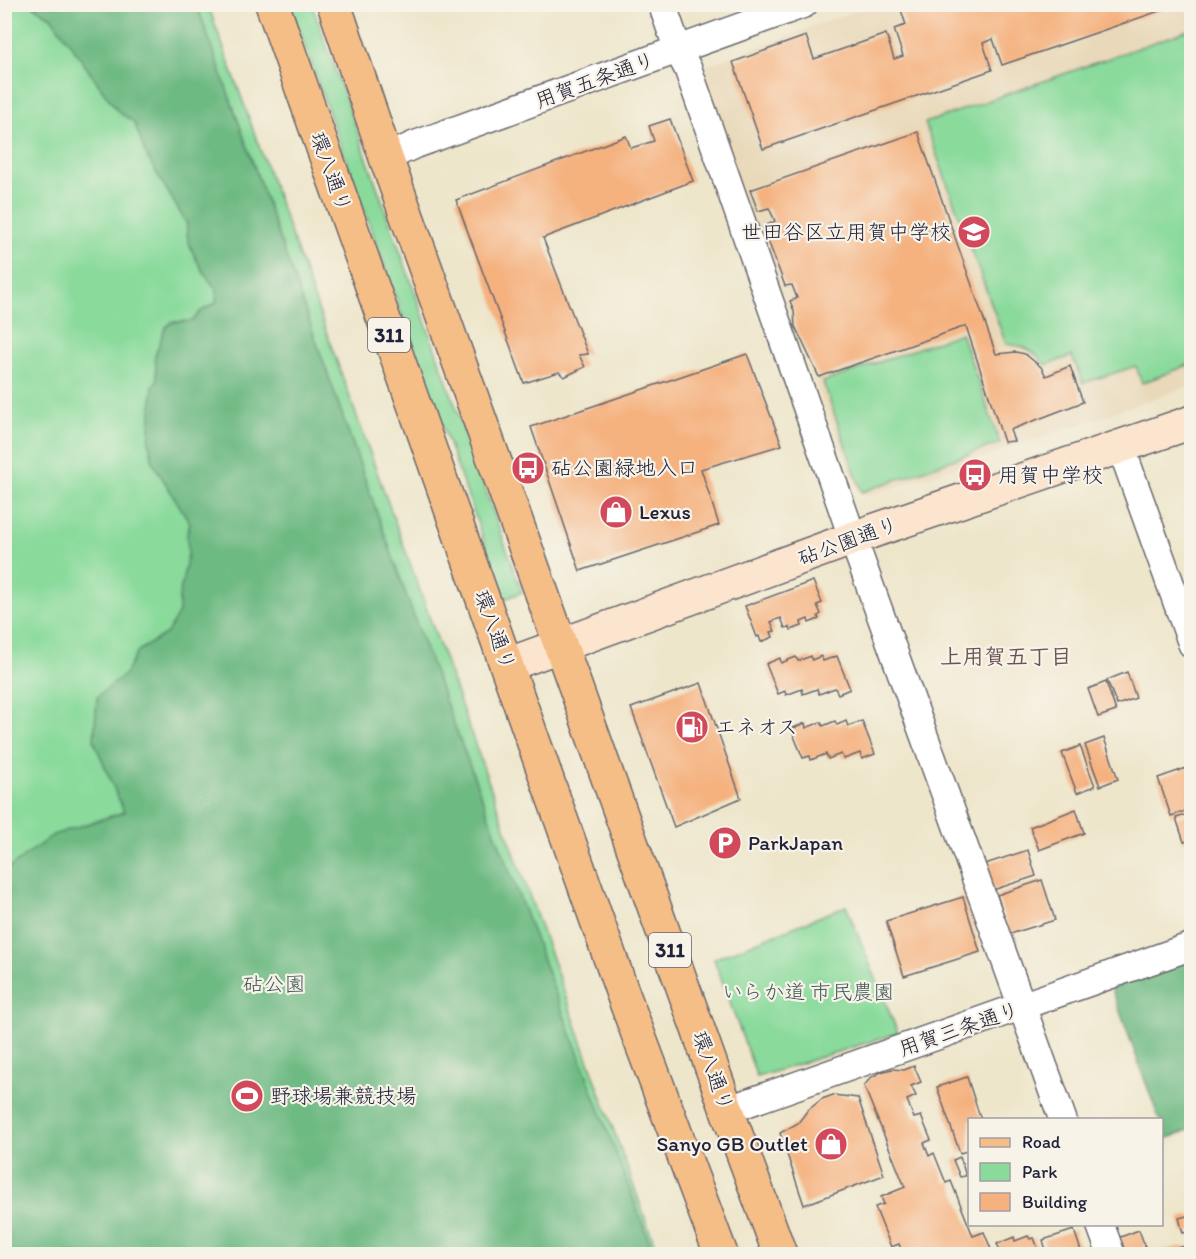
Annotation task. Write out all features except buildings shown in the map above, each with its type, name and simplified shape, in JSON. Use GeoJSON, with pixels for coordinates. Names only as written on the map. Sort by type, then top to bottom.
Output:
{"type":"FeatureCollection","features":[{"type":"Feature","properties":{"kind":"main road","name":"環八通り"},"geometry":{"type":"LineString","coordinates":[[272,4],[623,994],[721,1254]]}},
{"type":"Feature","properties":{"kind":"main road","name":"環八通り"},"geometry":{"type":"LineString","coordinates":[[334,4],[386,158],[562,645],[726,1110],[780,1254]]}},
{"type":"Feature","properties":{"kind":"street"},"geometry":{"type":"LineString","coordinates":[[662,4],[678,50],[692,80],[853,539],[1063,1118]]}},
{"type":"Feature","properties":{"kind":"street","name":"用賀五条通り"},"geometry":{"type":"LineString","coordinates":[[386,158],[414,145],[804,4]]}},
{"type":"Feature","properties":{"kind":"street","name":"砧公園通り"},"geometry":{"type":"LineString","coordinates":[[507,665],[853,539],[1191,422]]}},
{"type":"Feature","properties":{"kind":"street"},"geometry":{"type":"LineString","coordinates":[[1121,447],[1191,644]]}},
{"type":"Feature","properties":{"kind":"street","name":"用賀三条通り"},"geometry":{"type":"LineString","coordinates":[[726,1110],[1191,946]]}},
{"type":"Feature","properties":{"kind":"street"},"geometry":{"type":"LineString","coordinates":[[1101,1226],[1111,1254]]}},
{"type":"Feature","properties":{"kind":"shaded area","name":"世田谷区立用賀中学校"},"geometry":{"type":"Polygon","coordinates":[[[871,5],[1191,5],[1191,386],[869,496],[858,491],[696,77],[705,66],[871,5]]]}},
{"type":"Feature","properties":{"kind":"green space","name":"砧公園"},"geometry":{"type":"Polygon","coordinates":[[[5,5],[208,5],[658,1254],[5,1254],[5,5]]]}},
{"type":"Feature","properties":{"kind":"green space","name":"砧公園"},"geometry":{"type":"Polygon","coordinates":[[[31,5],[197,5],[419,631],[654,1254],[5,1254],[5,871],[53,835],[124,812],[94,741],[97,697],[125,674],[138,651],[167,633],[179,612],[179,597],[188,554],[187,533],[190,523],[153,463],[149,443],[153,385],[157,381],[155,356],[165,328],[172,322],[192,321],[201,311],[216,303],[217,290],[196,259],[189,241],[187,224],[146,155],[134,122],[118,112],[51,17],[31,5]]]}},
{"type":"Feature","properties":{"kind":"green space"},"geometry":{"type":"Polygon","coordinates":[[[290,5],[312,5],[522,592],[505,599],[290,5]]]}},
{"type":"Feature","properties":{"kind":"green space"},"geometry":{"type":"Polygon","coordinates":[[[1191,29],[1191,364],[1142,383],[1136,366],[1083,383],[1072,356],[1046,365],[1029,350],[1006,344],[925,123],[1191,29]]]}},
{"type":"Feature","properties":{"kind":"green space"},"geometry":{"type":"Polygon","coordinates":[[[961,333],[1000,443],[862,492],[823,382],[961,333]]]}},
{"type":"Feature","properties":{"kind":"green space","name":"いらか道 市民農園"},"geometry":{"type":"Polygon","coordinates":[[[846,906],[898,1033],[757,1077],[714,959],[846,906]]]}},
{"type":"Feature","properties":{"kind":"green space"},"geometry":{"type":"Polygon","coordinates":[[[1191,955],[1191,1129],[1166,1139],[1163,1118],[1159,1118],[1110,984],[1191,955]]]}},
{"type":"Feature","properties":{"kind":"place","name":"世田谷区立用賀中学校"},"geometry":{"type":"Point","coordinates":[974,232]}},
{"type":"Feature","properties":{"kind":"place","name":"砧公園緑地入口"},"geometry":{"type":"Point","coordinates":[528,468]}},
{"type":"Feature","properties":{"kind":"place","name":"用賀中学校"},"geometry":{"type":"Point","coordinates":[975,475]}},
{"type":"Feature","properties":{"kind":"place","name":"Lexus"},"geometry":{"type":"Point","coordinates":[616,512]}},
{"type":"Feature","properties":{"kind":"place","name":"エネオス"},"geometry":{"type":"Point","coordinates":[692,727]}},
{"type":"Feature","properties":{"kind":"place","name":"ParkJapan"},"geometry":{"type":"Point","coordinates":[725,843]}},
{"type":"Feature","properties":{"kind":"place","name":"野球場兼競技場"},"geometry":{"type":"Point","coordinates":[247,1096]}},
{"type":"Feature","properties":{"kind":"place","name":"Sanyo GB Outlet"},"geometry":{"type":"Point","coordinates":[831,1144]}},
{"type":"Feature","properties":{"kind":"district","name":"上用賀五丁目"},"geometry":{"type":"Point","coordinates":[1006,656]}}]}
